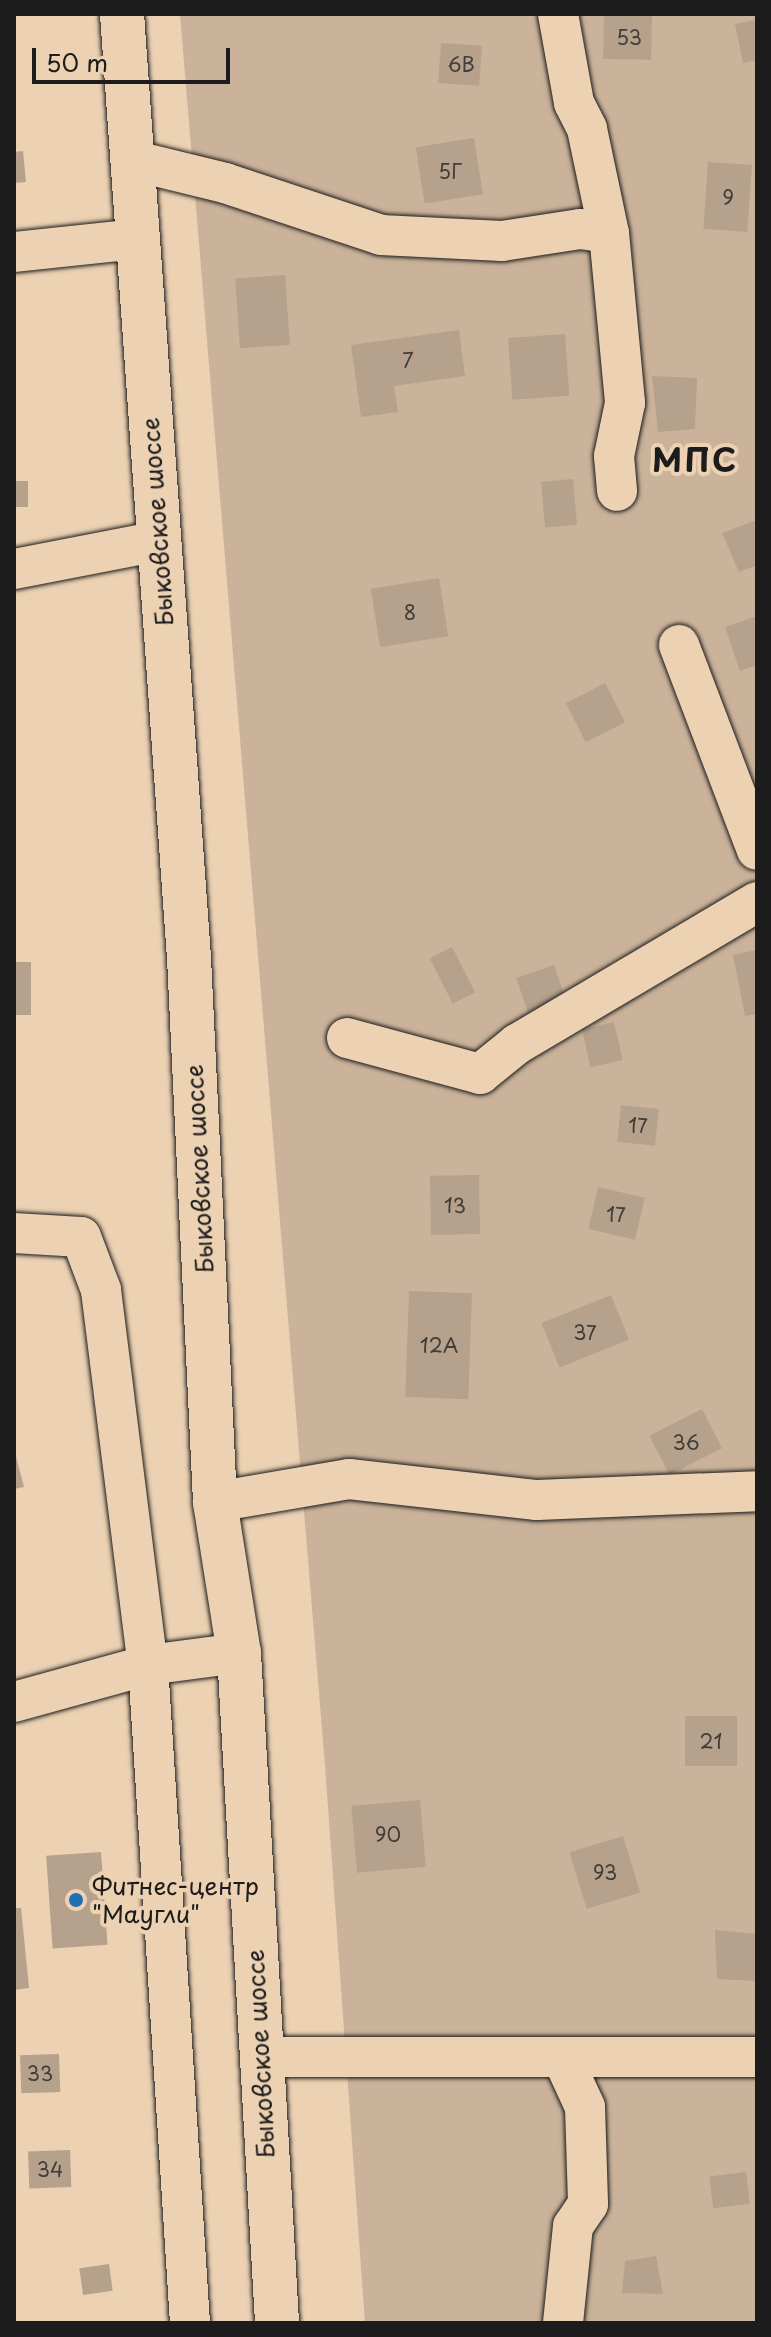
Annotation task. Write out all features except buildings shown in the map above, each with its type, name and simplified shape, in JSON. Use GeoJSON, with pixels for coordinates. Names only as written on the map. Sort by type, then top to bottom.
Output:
{"type":"FeatureCollection","features":[{"type":"Feature","properties":{"kind":"main road","name":"Быковское шоссе"},"geometry":{"type":"LineString","coordinates":[[122,14],[189,958],[215,1502],[239,1653],[277,2323]]}},
{"type":"Feature","properties":{"kind":"street"},"geometry":{"type":"LineString","coordinates":[[558,14],[574,103],[587,129],[609,233],[625,403],[614,456],[617,491]]}},
{"type":"Feature","properties":{"kind":"street"},"geometry":{"type":"LineString","coordinates":[[131,160],[225,183],[381,235],[502,241],[580,229],[609,233]]}},
{"type":"Feature","properties":{"kind":"street"},"geometry":{"type":"LineString","coordinates":[[14,252],[137,239]]}},
{"type":"Feature","properties":{"kind":"street"},"geometry":{"type":"LineString","coordinates":[[14,569],[159,541]]}},
{"type":"Feature","properties":{"kind":"street"},"geometry":{"type":"LineString","coordinates":[[679,645],[757,850]]}},
{"type":"Feature","properties":{"kind":"street"},"geometry":{"type":"LineString","coordinates":[[347,1038],[480,1074],[517,1044],[757,902]]}},
{"type":"Feature","properties":{"kind":"street"},"geometry":{"type":"LineString","coordinates":[[14,1233],[81,1237],[101,1290],[148,1665],[190,2323]]}},
{"type":"Feature","properties":{"kind":"street"},"geometry":{"type":"LineString","coordinates":[[215,1502],[349,1479],[537,1500],[757,1491]]}},
{"type":"Feature","properties":{"kind":"street"},"geometry":{"type":"LineString","coordinates":[[14,1702],[148,1665],[239,1653]]}},
{"type":"Feature","properties":{"kind":"street"},"geometry":{"type":"LineString","coordinates":[[260,2057],[757,2057]]}},
{"type":"Feature","properties":{"kind":"street"},"geometry":{"type":"LineString","coordinates":[[562,2057],[585,2107],[588,2204],[573,2226],[563,2323]]}},
{"type":"Feature","properties":{"kind":"shaded area"},"geometry":{"type":"Polygon","coordinates":[[[180,14],[757,14],[757,2323],[365,2323],[325,1765],[180,14]]]}},
{"type":"Feature","properties":{"kind":"place","name":"Фитнес-центр \"Маугли\""},"geometry":{"type":"Point","coordinates":[76,1900]}},
{"type":"Feature","properties":{"kind":"district","name":"МПС"},"geometry":{"type":"Point","coordinates":[695,459]}}]}
